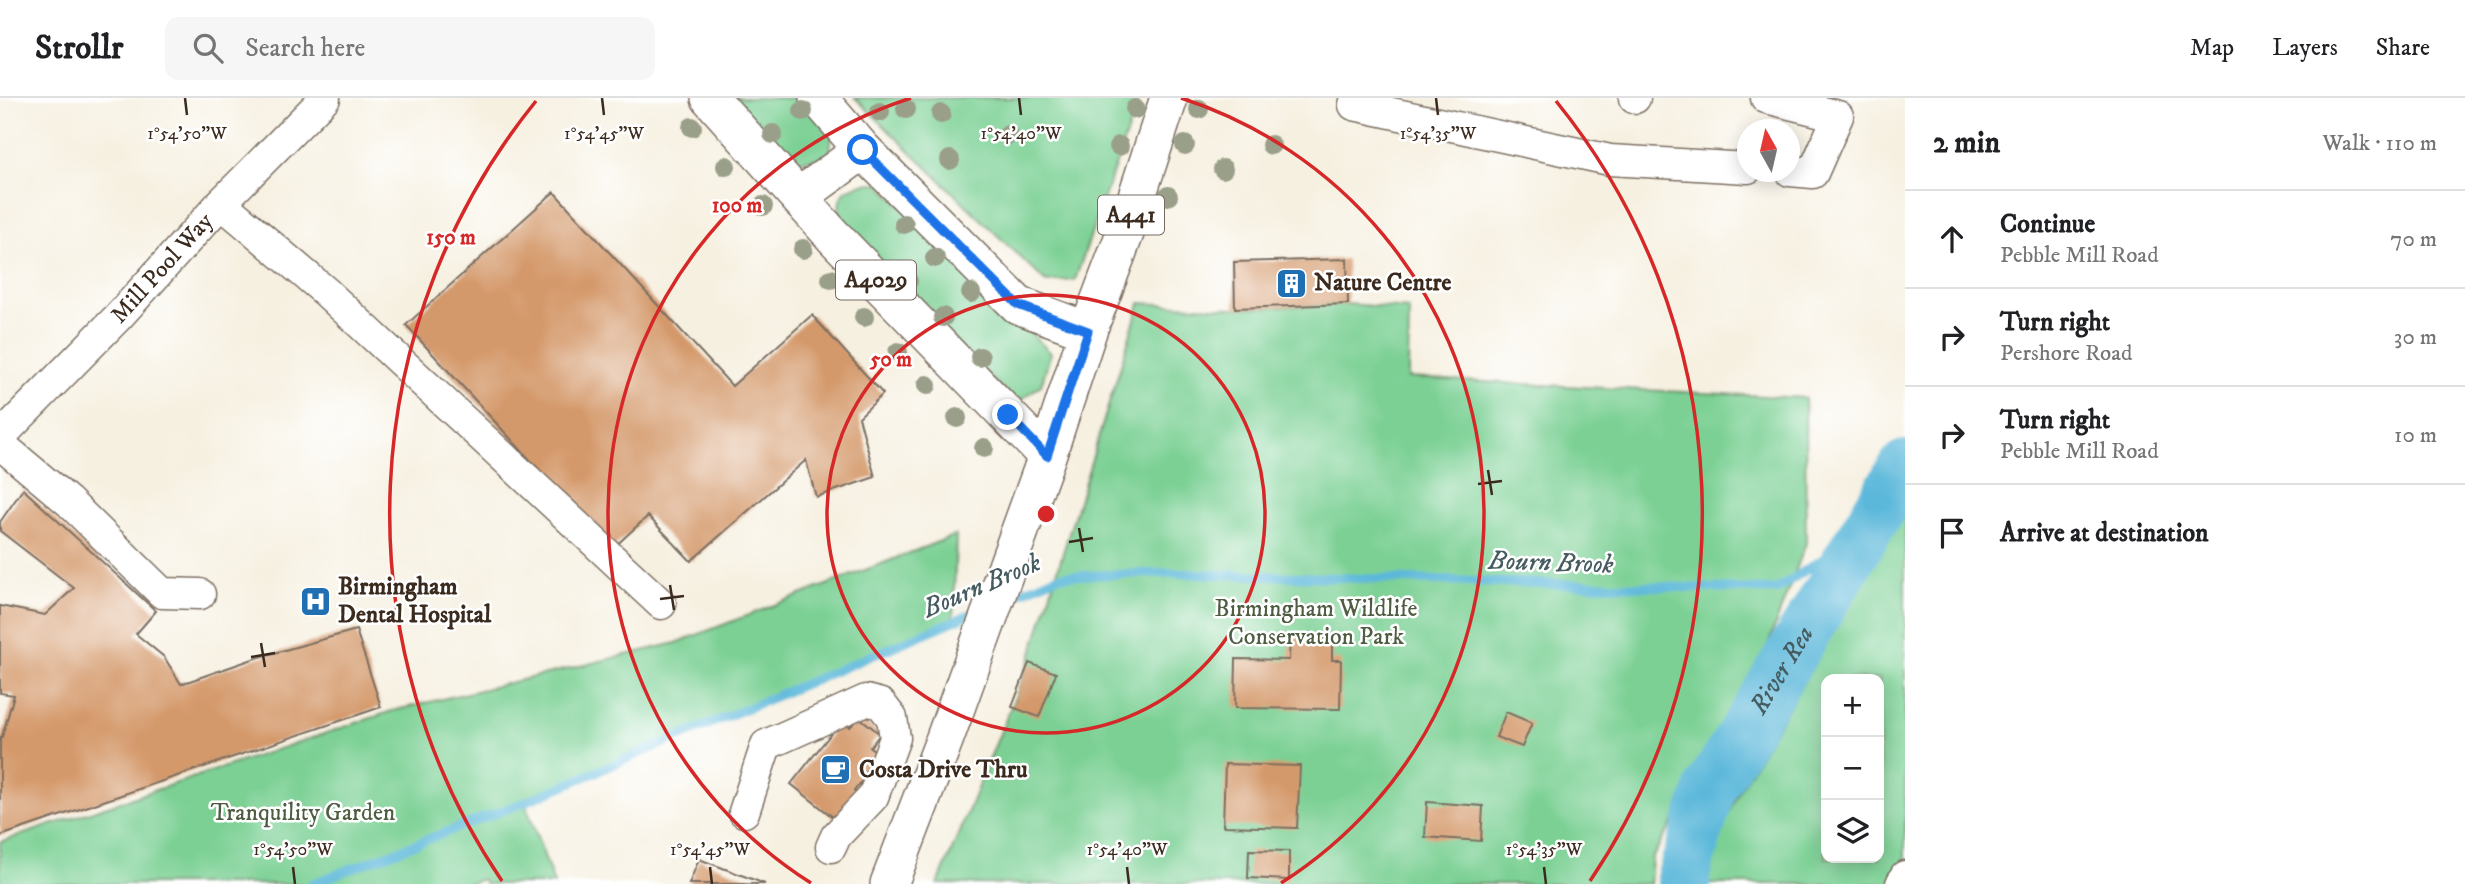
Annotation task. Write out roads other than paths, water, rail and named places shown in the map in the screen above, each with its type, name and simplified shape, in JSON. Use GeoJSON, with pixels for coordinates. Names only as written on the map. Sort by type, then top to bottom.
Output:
{"type":"FeatureCollection","features":[{"type":"Feature","properties":{"kind":"main road","name":"A4029"},"geometry":{"type":"LineString","coordinates":[[710,98],[833,236],[1047,456]]}},
{"type":"Feature","properties":{"kind":"main road"},"geometry":{"type":"LineString","coordinates":[[818,98],[863,150],[1018,305],[1088,331]]}},
{"type":"Feature","properties":{"kind":"main road","name":"A441"},"geometry":{"type":"LineString","coordinates":[[889,884],[1047,456],[1170,98]]}},
{"type":"Feature","properties":{"kind":"main road"},"geometry":{"type":"LineString","coordinates":[[800,197],[863,150]]}},
{"type":"Feature","properties":{"kind":"lane","name":"Mill Pool Way"},"geometry":{"type":"LineString","coordinates":[[0,437],[119,316],[221,203],[325,98]]}},
{"type":"Feature","properties":{"kind":"lane"},"geometry":{"type":"LineString","coordinates":[[1356,98],[1354,105],[1610,160],[1737,167]]}},
{"type":"Feature","properties":{"kind":"lane"},"geometry":{"type":"LineString","coordinates":[[1766,98],[1838,116],[1814,173],[1800,172]]}},
{"type":"Feature","properties":{"kind":"lane"},"geometry":{"type":"LineString","coordinates":[[221,203],[326,292],[661,604]]}},
{"type":"Feature","properties":{"kind":"lane"},"geometry":{"type":"LineString","coordinates":[[0,444],[69,502],[162,593],[200,594]]}},
{"type":"Feature","properties":{"kind":"lane"},"geometry":{"type":"LineString","coordinates":[[744,812],[766,745],[866,700],[881,704],[892,718],[895,738],[873,797],[836,836],[831,847]]}},
{"type":"Feature","properties":{"kind":"lane"},"geometry":{"type":"LineString","coordinates":[[1901,884],[1905,876]]}},
{"type":"Feature","properties":{"kind":"waterway","name":"River Rea"},"geometry":{"type":"LineString","coordinates":[[1684,884],[1683,876],[1711,787],[1905,466]]}},
{"type":"Feature","properties":{"kind":"waterway","name":"Bourn Brook"},"geometry":{"type":"LineString","coordinates":[[1005,599],[1059,576],[1168,573],[1776,590],[1867,529]]}},
{"type":"Feature","properties":{"kind":"waterway","name":"Bourn Brook"},"geometry":{"type":"LineString","coordinates":[[311,884],[525,802],[980,610]]}},
{"type":"Feature","properties":{"kind":"place","name":"Nature Centre"},"geometry":{"type":"Point","coordinates":[1291,283]}},
{"type":"Feature","properties":{"kind":"place","name":"Birmingham Dental Hospital"},"geometry":{"type":"Point","coordinates":[315,601]}},
{"type":"Feature","properties":{"kind":"place","name":"Costa Drive Thru"},"geometry":{"type":"Point","coordinates":[836,770]}},
{"type":"Feature","properties":{"kind":"park label","name":"Birmingham Wildlife Conservation Park"},"geometry":{"type":"Point","coordinates":[1316,623]}},
{"type":"Feature","properties":{"kind":"park label","name":"Tranquility Garden"},"geometry":{"type":"Point","coordinates":[303,813]}}]}
